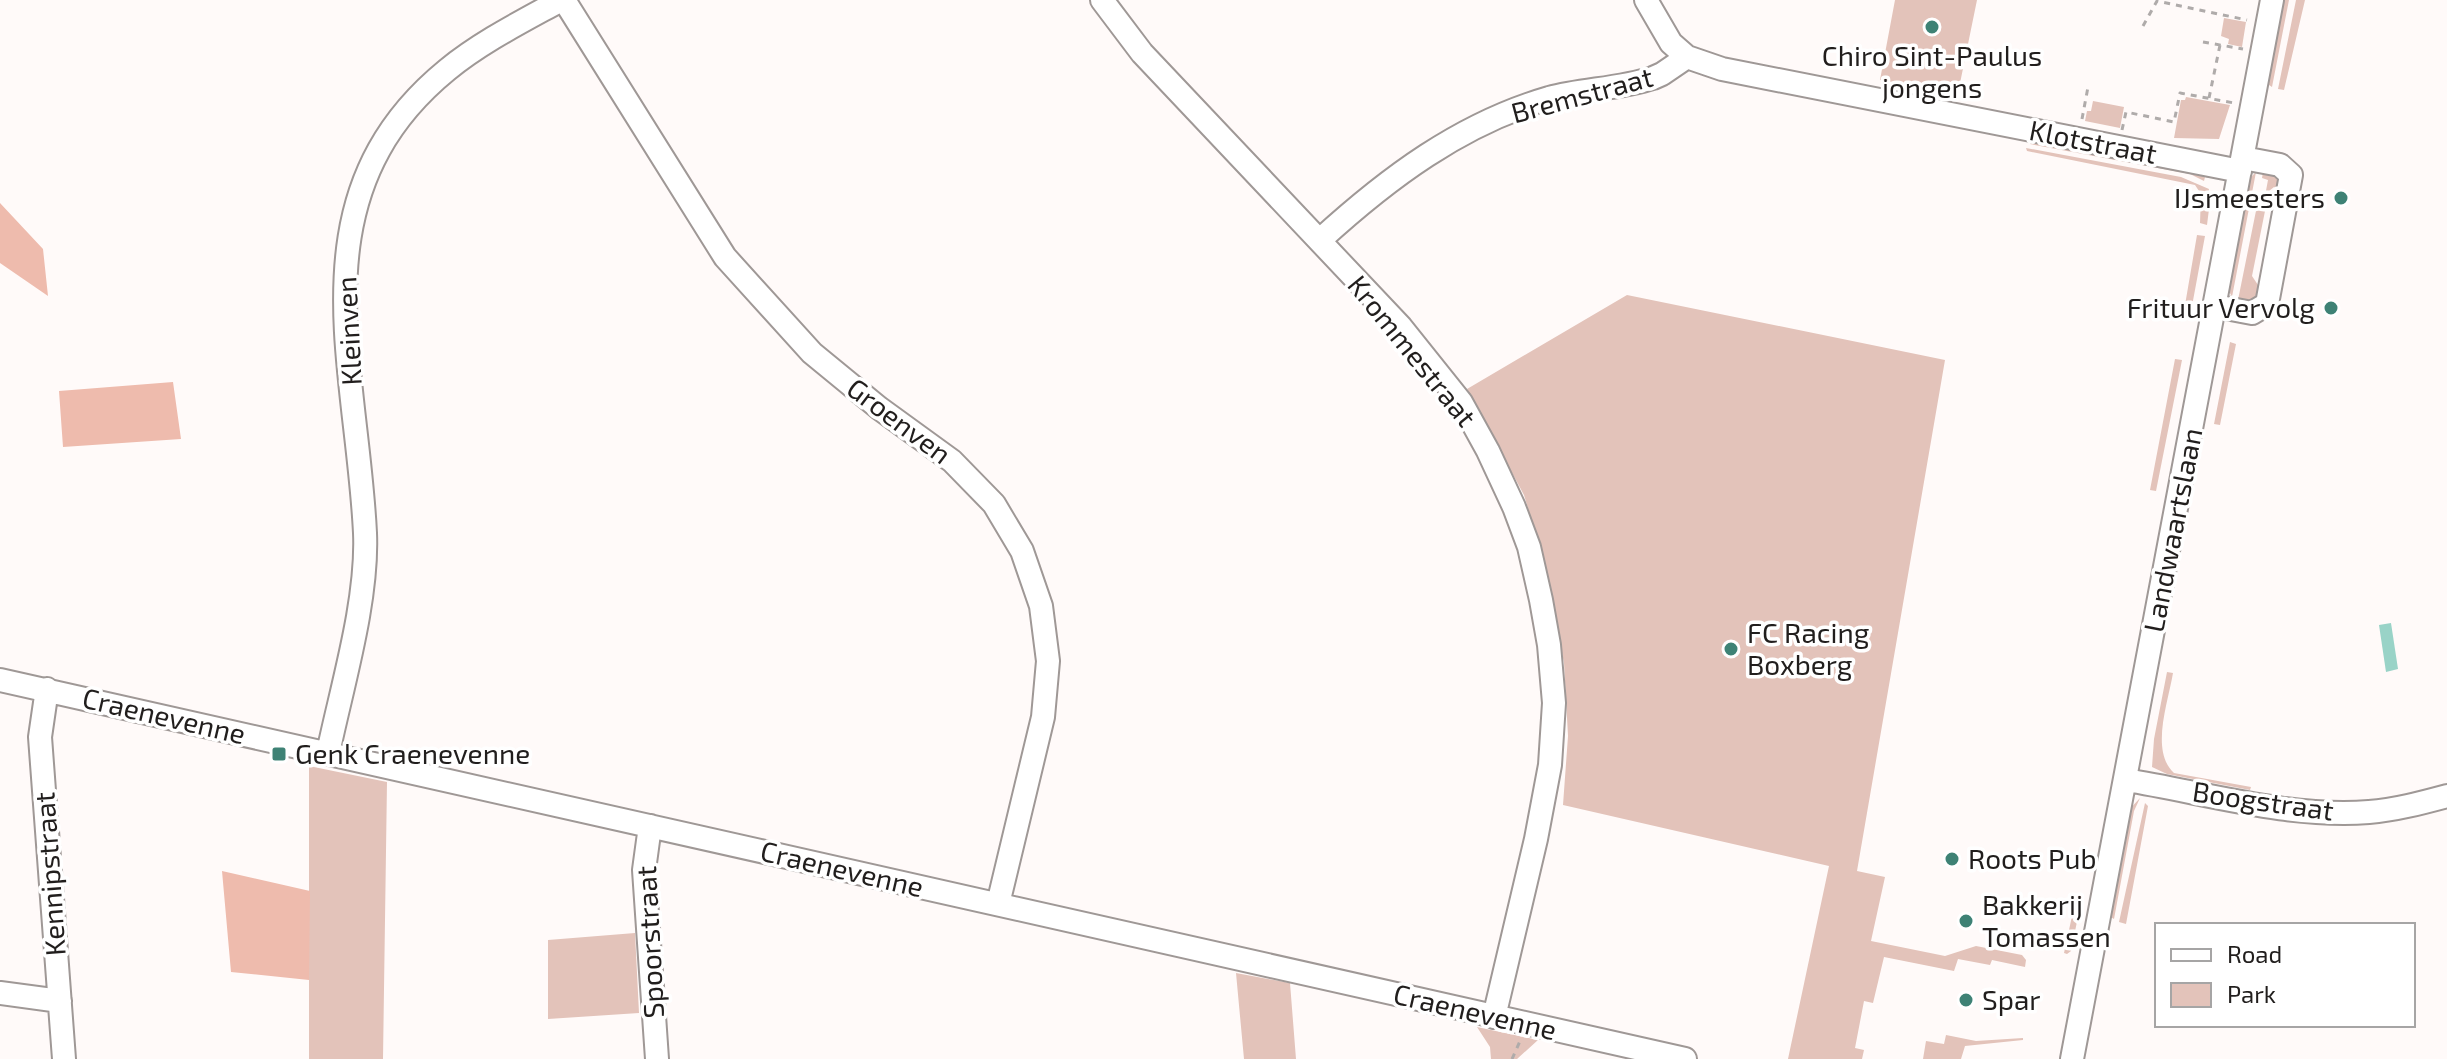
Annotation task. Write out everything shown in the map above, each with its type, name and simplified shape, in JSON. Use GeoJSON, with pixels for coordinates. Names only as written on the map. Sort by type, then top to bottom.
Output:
{"type":"FeatureCollection","features":[{"type":"Feature","properties":{"kind":"street","name":"Kleinven"},"geometry":{"type":"LineString","coordinates":[[328,753],[357,616],[365,536],[344,304],[346,249],[357,199],[375,155],[427,89],[472,52],[562,0]]}},
{"type":"Feature","properties":{"kind":"street","name":"Groenven"},"geometry":{"type":"LineString","coordinates":[[562,0],[725,257],[744,280],[812,353],[879,408],[952,461],[994,504],[1022,551],[1041,606],[1048,661],[1043,717],[998,904]]}},
{"type":"Feature","properties":{"kind":"street","name":"Krommestraat"},"geometry":{"type":"LineString","coordinates":[[1102,0],[1142,53],[1401,327],[1461,402],[1514,507],[1532,560],[1549,645],[1554,703],[1550,765],[1536,839],[1494,1017]]}},
{"type":"Feature","properties":{"kind":"street"},"geometry":{"type":"LineString","coordinates":[[1646,0],[1671,43],[1687,57]]}},
{"type":"Feature","properties":{"kind":"street","name":"Landwaartslaan"},"geometry":{"type":"LineString","coordinates":[[2072,1059],[2272,0]]}},
{"type":"Feature","properties":{"kind":"street","name":"Bremstraat"},"geometry":{"type":"LineString","coordinates":[[1320,240],[1396,175],[1450,139],[1512,111],[1552,98],[1653,78],[1687,57]]}},
{"type":"Feature","properties":{"kind":"street","name":"Klotstraat"},"geometry":{"type":"LineString","coordinates":[[1687,57],[1722,69],[2242,164],[2280,165],[2291,175],[2267,304],[2252,313],[2215,306]]}},
{"type":"Feature","properties":{"kind":"street","name":"Craenevenne"},"geometry":{"type":"LineString","coordinates":[[0,680],[1685,1059]]}},
{"type":"Feature","properties":{"kind":"street","name":"Kennipstraat"},"geometry":{"type":"LineString","coordinates":[[47,689],[40,737],[64,1059]]}},
{"type":"Feature","properties":{"kind":"street","name":"Boogstraat"},"geometry":{"type":"LineString","coordinates":[[2126,780],[2310,812],[2370,812],[2447,796]]}},
{"type":"Feature","properties":{"kind":"street","name":"Spoorstraat"},"geometry":{"type":"LineString","coordinates":[[650,826],[644,870],[657,1059]]}},
{"type":"Feature","properties":{"kind":"street"},"geometry":{"type":"LineString","coordinates":[[0,993],[60,1001]]}},
{"type":"Feature","properties":{"kind":"path"},"geometry":{"type":"LineString","coordinates":[[2143,26],[2157,1],[2246,19]]}},
{"type":"Feature","properties":{"kind":"path"},"geometry":{"type":"LineString","coordinates":[[2203,42],[2240,49]]}},
{"type":"Feature","properties":{"kind":"path"},"geometry":{"type":"LineString","coordinates":[[2209,98],[2220,45]]}},
{"type":"Feature","properties":{"kind":"path"},"geometry":{"type":"LineString","coordinates":[[2082,120],[2088,87]]}},
{"type":"Feature","properties":{"kind":"path"},"geometry":{"type":"LineString","coordinates":[[2123,127],[2126,112],[2174,122],[2180,93],[2229,102]]}},
{"type":"Feature","properties":{"kind":"path"},"geometry":{"type":"LineString","coordinates":[[1512,1059],[1524,1034]]}},
{"type":"Feature","properties":{"kind":"green space"},"geometry":{"type":"Polygon","coordinates":[[[1895,0],[1977,0],[1958,93],[1880,80],[1895,0]]]}},
{"type":"Feature","properties":{"kind":"green space"},"geometry":{"type":"Polygon","coordinates":[[[2282,0],[2289,0],[2272,87],[2266,83],[2282,0]]]}},
{"type":"Feature","properties":{"kind":"green space"},"geometry":{"type":"Polygon","coordinates":[[[2296,0],[2305,0],[2284,90],[2278,89],[2296,0]]]}},
{"type":"Feature","properties":{"kind":"green space"},"geometry":{"type":"Polygon","coordinates":[[[2224,18],[2246,22],[2242,47],[2228,44],[2229,39],[2221,36],[2224,18]]]}},
{"type":"Feature","properties":{"kind":"green space"},"geometry":{"type":"Polygon","coordinates":[[[2186,97],[2230,105],[2219,139],[2174,138],[2181,100],[2186,97]]]}},
{"type":"Feature","properties":{"kind":"green space"},"geometry":{"type":"Polygon","coordinates":[[[2093,101],[2124,107],[2120,128],[2085,121],[2093,101]]]}},
{"type":"Feature","properties":{"kind":"green space"},"geometry":{"type":"Polygon","coordinates":[[[2031,138],[2210,176],[2205,177],[2204,181],[2190,174],[2030,144],[2031,138]]]}},
{"type":"Feature","properties":{"kind":"green space"},"geometry":{"type":"Polygon","coordinates":[[[2026,148],[2181,177],[2209,189],[2205,197],[2206,202],[2210,201],[2207,225],[2200,223],[2201,194],[2195,185],[2027,151],[2026,148]]]}},
{"type":"Feature","properties":{"kind":"green space"},"geometry":{"type":"Polygon","coordinates":[[[2256,172],[2232,297],[2227,287],[2248,180],[2256,172]]]}},
{"type":"Feature","properties":{"kind":"green space"},"geometry":{"type":"Polygon","coordinates":[[[2263,172],[2271,173],[2284,186],[2281,197],[2274,187],[2269,191],[2252,276],[2262,291],[2260,298],[2248,303],[2238,300],[2259,196],[2265,196],[2268,180],[2262,178],[2263,172]]]}},
{"type":"Feature","properties":{"kind":"green space"},"geometry":{"type":"Polygon","coordinates":[[[2197,235],[2205,236],[2192,306],[2185,305],[2197,235]]]}},
{"type":"Feature","properties":{"kind":"green space"},"geometry":{"type":"Polygon","coordinates":[[[1627,295],[1945,360],[1857,871],[1885,877],[1871,941],[1945,956],[1976,946],[2022,955],[2026,960],[2025,967],[1992,960],[1990,965],[1958,959],[1954,971],[1884,957],[1873,1003],[1864,1001],[1855,1048],[1864,1050],[1862,1059],[1788,1059],[1829,866],[1563,805],[1568,736],[1564,663],[1543,558],[1524,495],[1467,389],[1627,295]]]}},
{"type":"Feature","properties":{"kind":"green space"},"geometry":{"type":"Polygon","coordinates":[[[2230,342],[2236,344],[2220,425],[2214,424],[2230,342]]]}},
{"type":"Feature","properties":{"kind":"green space"},"geometry":{"type":"Polygon","coordinates":[[[2175,359],[2182,360],[2156,491],[2150,490],[2175,359]]]}},
{"type":"Feature","properties":{"kind":"green space"},"geometry":{"type":"Polygon","coordinates":[[[2167,672],[2173,673],[2162,740],[2167,764],[2174,773],[2251,787],[2250,790],[2167,774],[2152,767],[2167,672]]]}},
{"type":"Feature","properties":{"kind":"green space"},"geometry":{"type":"Polygon","coordinates":[[[309,766],[387,782],[383,1059],[309,1059],[309,766]]]}},
{"type":"Feature","properties":{"kind":"green space"},"geometry":{"type":"Polygon","coordinates":[[[2140,798],[2134,811],[2114,919],[2109,916],[2128,811],[2140,798]]]}},
{"type":"Feature","properties":{"kind":"green space"},"geometry":{"type":"Polygon","coordinates":[[[2145,803],[2148,806],[2126,924],[2119,922],[2145,803]]]}},
{"type":"Feature","properties":{"kind":"green space"},"geometry":{"type":"Polygon","coordinates":[[[2077,893],[2082,897],[2071,951],[2067,954],[2064,953],[2077,893]]]}},
{"type":"Feature","properties":{"kind":"green space"},"geometry":{"type":"Polygon","coordinates":[[[635,933],[639,1013],[548,1019],[548,940],[635,933]]]}},
{"type":"Feature","properties":{"kind":"green space"},"geometry":{"type":"Polygon","coordinates":[[[1236,973],[1290,983],[1296,1059],[1244,1059],[1236,973]]]}},
{"type":"Feature","properties":{"kind":"green space"},"geometry":{"type":"Polygon","coordinates":[[[1477,1027],[1538,1040],[1517,1059],[1491,1059],[1490,1047],[1477,1027]]]}},
{"type":"Feature","properties":{"kind":"green space"},"geometry":{"type":"Polygon","coordinates":[[[1946,1035],[1976,1041],[2023,1040],[1965,1046],[1961,1059],[1923,1059],[1926,1041],[1944,1044],[1946,1035]]]}},
{"type":"Feature","properties":{"kind":"shaded area"},"geometry":{"type":"Polygon","coordinates":[[[0,203],[43,249],[48,296],[0,263],[0,203]]]}},
{"type":"Feature","properties":{"kind":"shaded area"},"geometry":{"type":"Polygon","coordinates":[[[173,382],[181,439],[63,447],[59,391],[173,382]]]}},
{"type":"Feature","properties":{"kind":"shaded area"},"geometry":{"type":"Polygon","coordinates":[[[2391,623],[2398,669],[2386,672],[2379,625],[2391,623]]]}},
{"type":"Feature","properties":{"kind":"shaded area"},"geometry":{"type":"Polygon","coordinates":[[[222,871],[310,891],[309,980],[231,972],[222,871]]]}},
{"type":"Feature","properties":{"kind":"place","name":"Chiro Sint-Paulus jongens"},"geometry":{"type":"Point","coordinates":[1932,27]}},
{"type":"Feature","properties":{"kind":"place","name":"IJsmeesters"},"geometry":{"type":"Point","coordinates":[2341,198]}},
{"type":"Feature","properties":{"kind":"place","name":"Frituur Vervolg"},"geometry":{"type":"Point","coordinates":[2331,308]}},
{"type":"Feature","properties":{"kind":"place","name":"FC Racing Boxberg"},"geometry":{"type":"Point","coordinates":[1731,649]}},
{"type":"Feature","properties":{"kind":"place","name":"Genk Craenevenne"},"geometry":{"type":"Point","coordinates":[279,754]}},
{"type":"Feature","properties":{"kind":"place","name":"Roots Pub"},"geometry":{"type":"Point","coordinates":[1952,859]}},
{"type":"Feature","properties":{"kind":"place","name":"Bakkerij Tomassen"},"geometry":{"type":"Point","coordinates":[1966,921]}},
{"type":"Feature","properties":{"kind":"place","name":"Spar"},"geometry":{"type":"Point","coordinates":[1966,1000]}}]}
